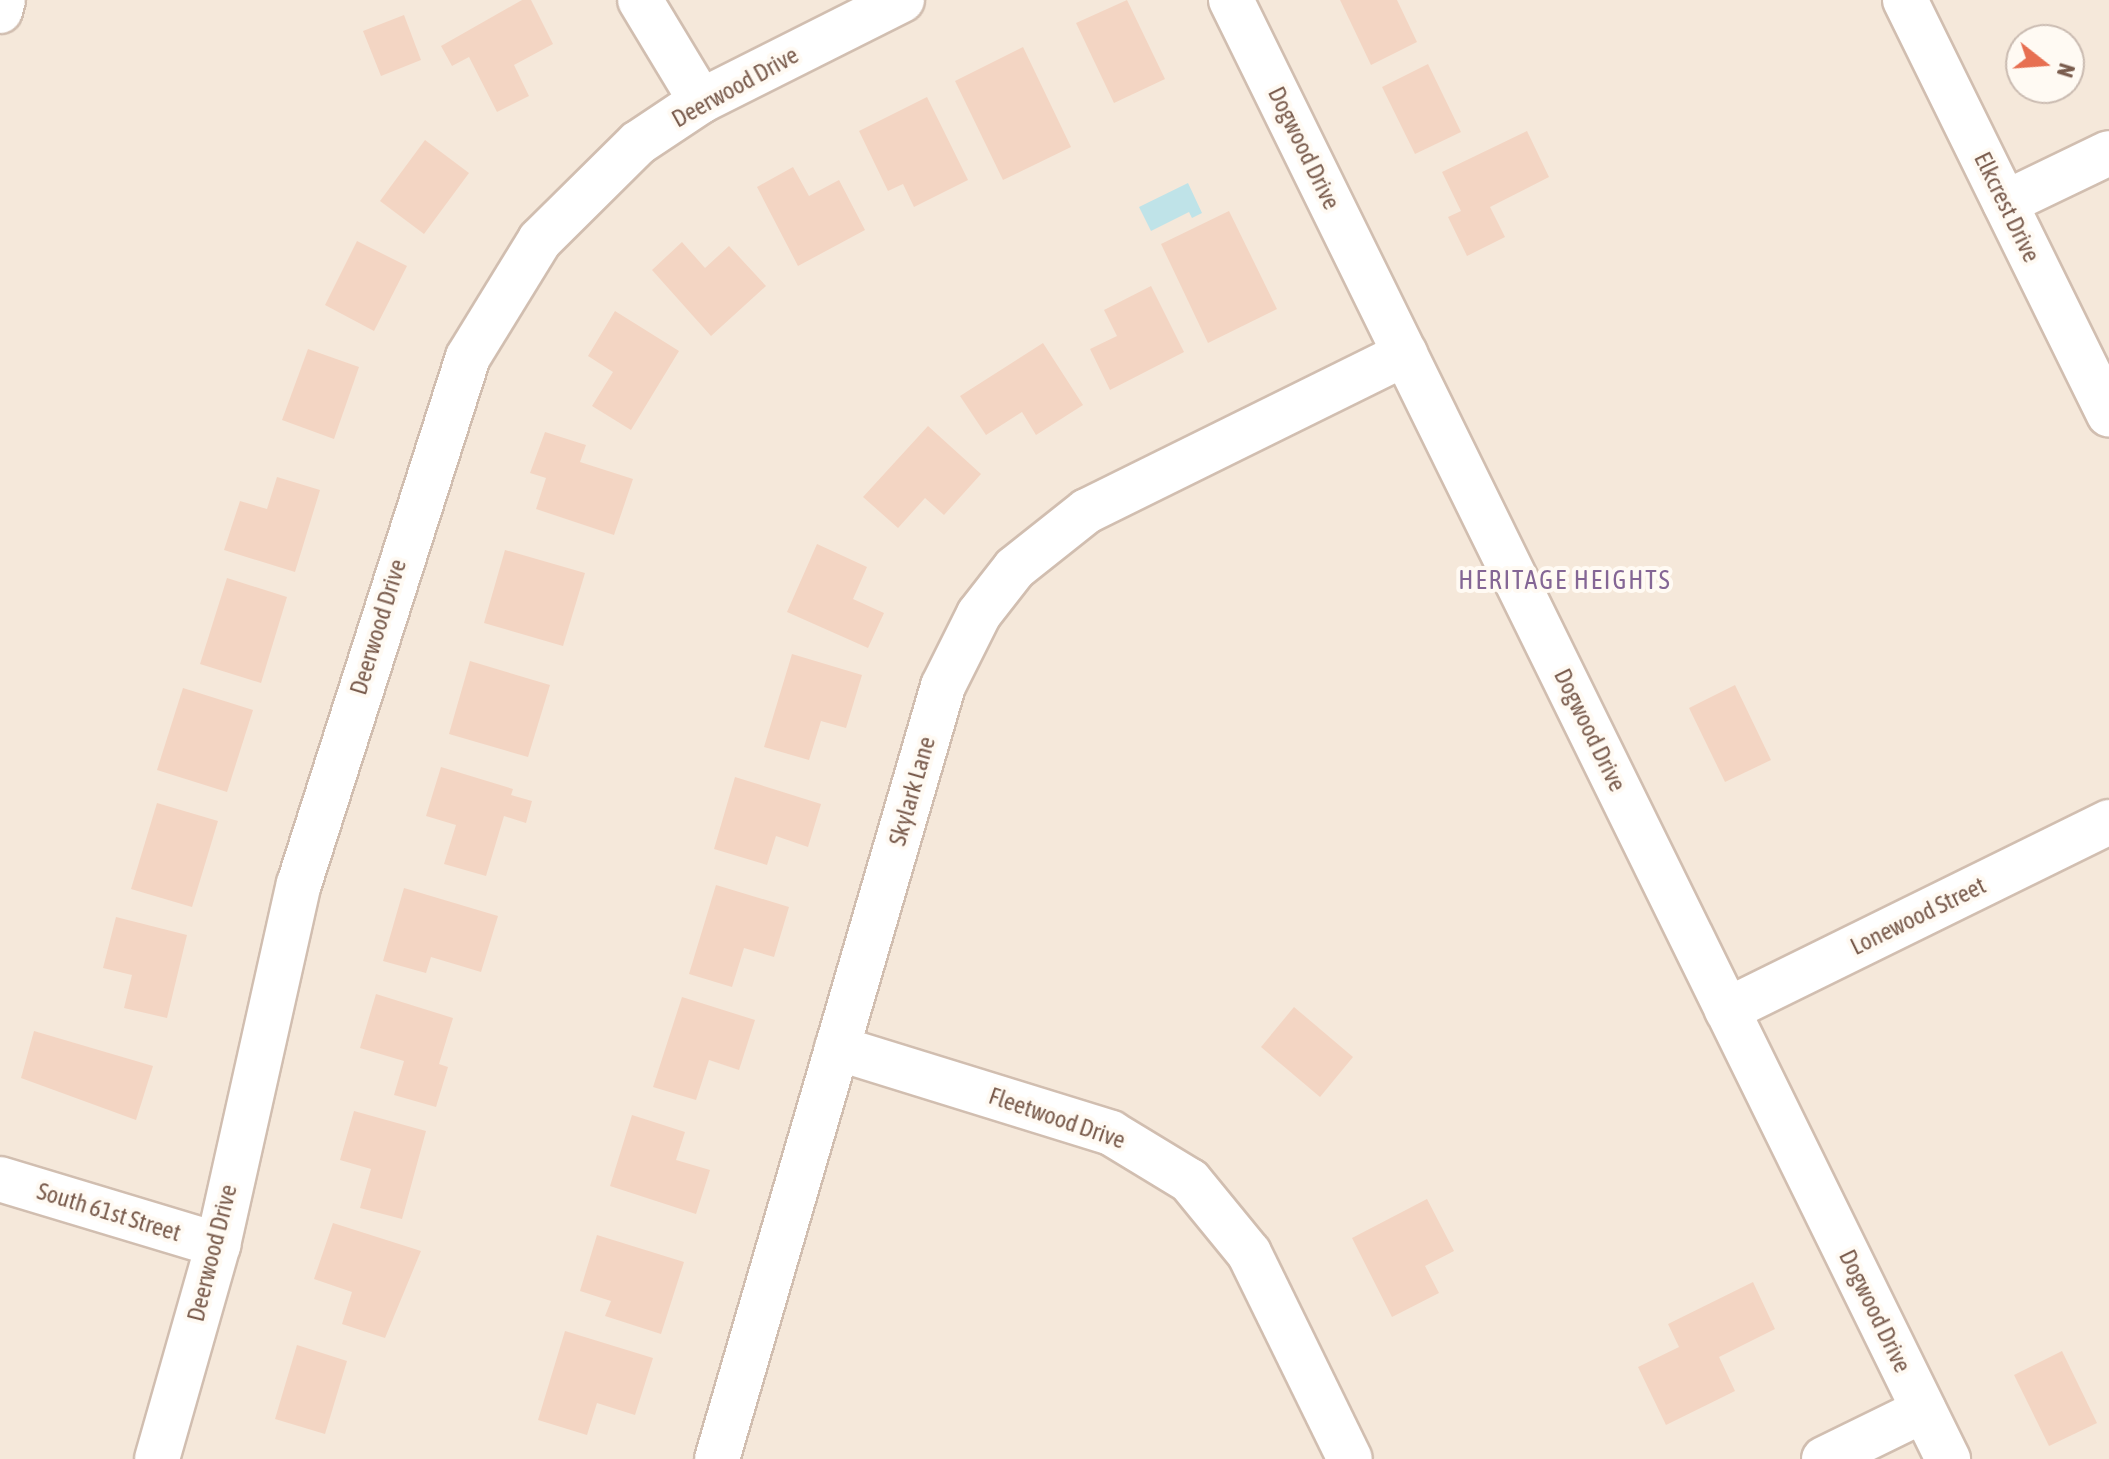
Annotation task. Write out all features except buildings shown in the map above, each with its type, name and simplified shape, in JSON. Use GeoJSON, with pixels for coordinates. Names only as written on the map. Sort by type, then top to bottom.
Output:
{"type":"FeatureCollection","features":[{"type":"Feature","properties":{"kind":"street"},"geometry":{"type":"LineString","coordinates":[[0,11],[3,0]]}},
{"type":"Feature","properties":{"kind":"street"},"geometry":{"type":"LineString","coordinates":[[640,0],[701,101]]}},
{"type":"Feature","properties":{"kind":"street","name":"Deerwood Drive"},"geometry":{"type":"LineString","coordinates":[[157,1459],[218,1245],[299,884],[468,357],[501,296],[586,189],[701,101],[902,0]]}},
{"type":"Feature","properties":{"kind":"street","name":"Dogwood Drive"},"geometry":{"type":"LineString","coordinates":[[1231,0],[1948,1459]]}},
{"type":"Feature","properties":{"kind":"street","name":"Elkcrest Drive"},"geometry":{"type":"LineString","coordinates":[[1905,0],[2109,414]]}},
{"type":"Feature","properties":{"kind":"street"},"geometry":{"type":"LineString","coordinates":[[2005,203],[2109,153]]}},
{"type":"Feature","properties":{"kind":"street","name":"Skylark Lane"},"geometry":{"type":"LineString","coordinates":[[717,1459],[943,686],[979,614],[1015,568],[1087,511],[1405,354]]}},
{"type":"Feature","properties":{"kind":"street","name":"Lonewood Street"},"geometry":{"type":"LineString","coordinates":[[1727,1010],[2109,822]]}},
{"type":"Feature","properties":{"kind":"street","name":"Fleetwood Drive"},"geometry":{"type":"LineString","coordinates":[[837,1048],[1111,1133],[1190,1181],[1249,1253],[1350,1459]]}},
{"type":"Feature","properties":{"kind":"street","name":"South 61st Street"},"geometry":{"type":"LineString","coordinates":[[0,1179],[218,1245]]}},
{"type":"Feature","properties":{"kind":"street"},"geometry":{"type":"LineString","coordinates":[[1824,1459],[1924,1410]]}},
{"type":"Feature","properties":{"kind":"shaded area"},"geometry":{"type":"Polygon","coordinates":[[[0,0],[2109,0],[2109,1459],[0,1459],[0,0]]]}},
{"type":"Feature","properties":{"kind":"water"},"geometry":{"type":"Polygon","coordinates":[[[1188,183],[1202,213],[1192,218],[1189,212],[1151,231],[1139,207],[1188,183]]]}},
{"type":"Feature","properties":{"kind":"district","name":"HERITAGE HEIGHTS"},"geometry":{"type":"Point","coordinates":[1565,581]}}]}
